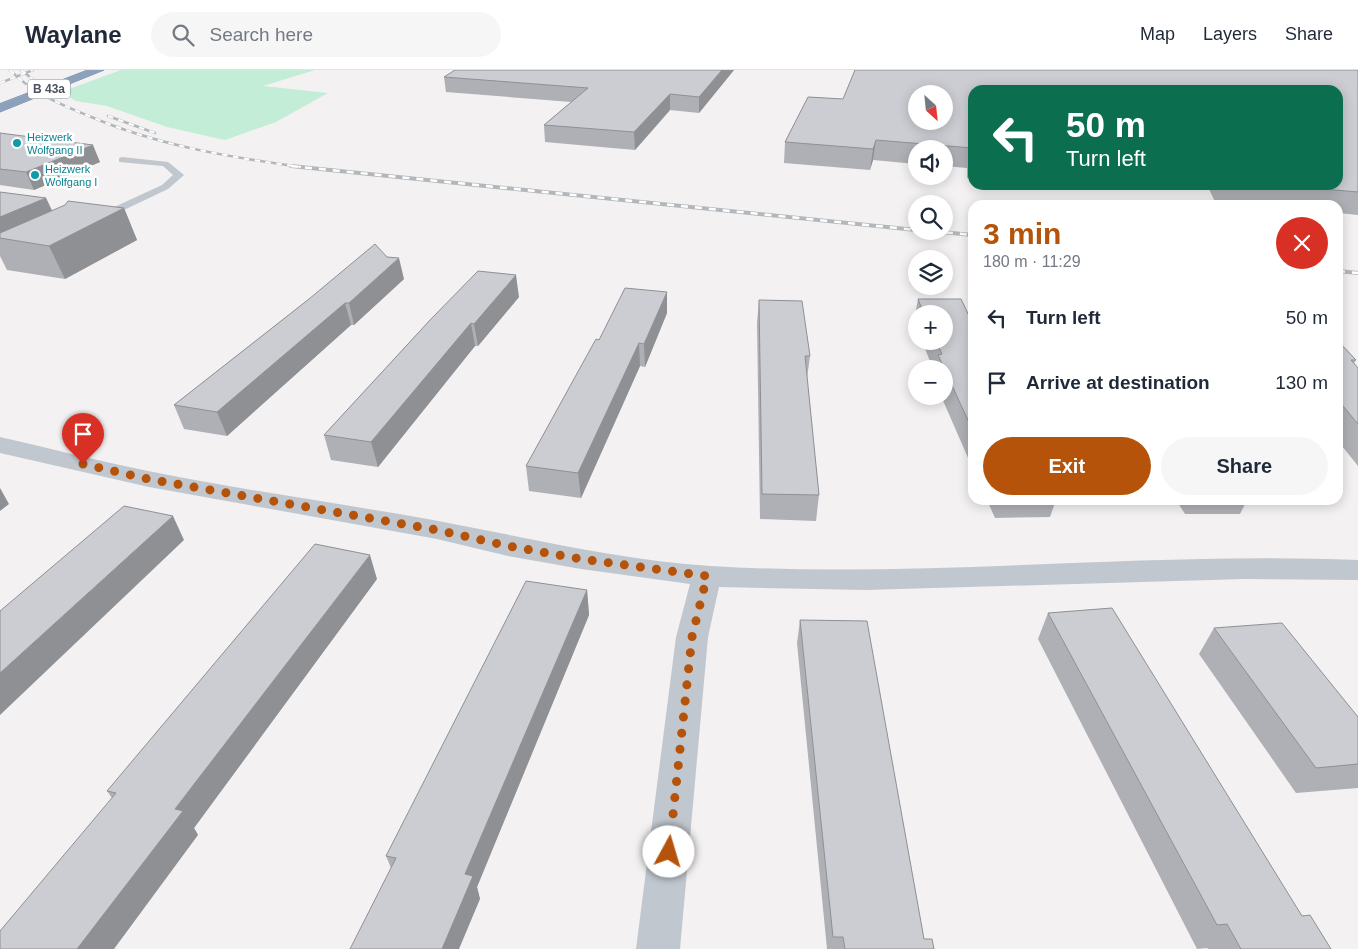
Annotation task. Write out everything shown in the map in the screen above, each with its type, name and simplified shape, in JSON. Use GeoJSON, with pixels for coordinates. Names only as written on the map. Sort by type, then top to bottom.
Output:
{"type":"FeatureCollection","features":[{"type":"Feature","properties":{"kind":"highway","name":"B 43a"},"geometry":{"type":"LineString","coordinates":[[0,98],[72,70]]}},
{"type":"Feature","properties":{"kind":"highway","name":"B 43a"},"geometry":{"type":"LineString","coordinates":[[0,108],[98,70]]}},
{"type":"Feature","properties":{"kind":"street"},"geometry":{"type":"LineString","coordinates":[[0,445],[148,479],[437,530],[508,546],[581,559],[707,576],[772,580],[908,579],[1214,570],[1358,570]]}},
{"type":"Feature","properties":{"kind":"street"},"geometry":{"type":"LineString","coordinates":[[658,949],[692,637],[707,576]]}},
{"type":"Feature","properties":{"kind":"lane"},"geometry":{"type":"LineString","coordinates":[[89,222],[165,186],[179,174],[165,164],[122,160]]}},
{"type":"Feature","properties":{"kind":"green space"},"geometry":{"type":"Polygon","coordinates":[[[121,70],[315,70],[263,86],[328,93],[276,122],[225,140],[167,127],[107,106],[76,101],[61,92],[121,70]]]}},
{"type":"Feature","properties":{"kind":"building"},"geometry":{"type":"Polygon","coordinates":[[[455,70],[722,70],[699,97],[670,94],[634,132],[544,125],[588,88],[444,77],[455,70]]]}},
{"type":"Feature","properties":{"kind":"building"},"geometry":{"type":"Polygon","coordinates":[[[855,70],[1358,70],[1358,192],[1335,190],[1343,190],[1343,85],[968,85],[968,148],[953,146],[953,140],[908,140],[908,143],[876,140],[873,149],[785,142],[808,97],[843,99],[855,70]]]}},
{"type":"Feature","properties":{"kind":"building"},"geometry":{"type":"Polygon","coordinates":[[[0,133],[93,145],[26,172],[0,169],[0,133]]]}},
{"type":"Feature","properties":{"kind":"building"},"geometry":{"type":"Polygon","coordinates":[[[0,192],[46,198],[0,217],[0,192]]]}},
{"type":"Feature","properties":{"kind":"building"},"geometry":{"type":"Polygon","coordinates":[[[68,201],[124,208],[49,246],[0,238],[0,233],[65,205],[68,201]]]}},
{"type":"Feature","properties":{"kind":"building"},"geometry":{"type":"Polygon","coordinates":[[[375,244],[387,257],[399,258],[349,303],[345,303],[217,412],[174,405],[309,299],[375,244]]]}},
{"type":"Feature","properties":{"kind":"building"},"geometry":{"type":"Polygon","coordinates":[[[478,271],[516,275],[474,324],[471,323],[371,442],[324,435],[431,319],[478,271]]]}},
{"type":"Feature","properties":{"kind":"building"},"geometry":{"type":"Polygon","coordinates":[[[625,288],[667,292],[644,344],[639,343],[578,473],[526,466],[596,339],[599,340],[625,288]]]}},
{"type":"Feature","properties":{"kind":"building"},"geometry":{"type":"Polygon","coordinates":[[[918,299],[961,299],[968,314],[968,420],[953,388],[953,360],[940,360],[938,355],[942,354],[940,350],[953,350],[953,305],[920,305],[918,299]]]}},
{"type":"Feature","properties":{"kind":"building"},"geometry":{"type":"Polygon","coordinates":[[[759,300],[802,301],[810,356],[805,356],[819,495],[762,494],[759,300]]]}},
{"type":"Feature","properties":{"kind":"building"},"geometry":{"type":"Polygon","coordinates":[[[1343,346],[1356,360],[1351,360],[1358,368],[1358,424],[1343,406],[1343,346]]]}},
{"type":"Feature","properties":{"kind":"building"},"geometry":{"type":"Polygon","coordinates":[[[124,506],[173,516],[0,673],[0,611],[124,506]]]}},
{"type":"Feature","properties":{"kind":"building"},"geometry":{"type":"Polygon","coordinates":[[[315,544],[370,555],[175,809],[183,811],[77,949],[0,949],[0,931],[116,793],[107,791],[315,544]]]}},
{"type":"Feature","properties":{"kind":"building"},"geometry":{"type":"Polygon","coordinates":[[[526,581],[587,590],[465,874],[473,876],[442,949],[350,949],[396,858],[386,856],[526,581]]]}},
{"type":"Feature","properties":{"kind":"building"},"geometry":{"type":"Polygon","coordinates":[[[1112,608],[1302,916],[1310,915],[1331,949],[1241,949],[1227,924],[1217,925],[1048,613],[1112,608]]]}},
{"type":"Feature","properties":{"kind":"building"},"geometry":{"type":"Polygon","coordinates":[[[800,620],[867,621],[924,939],[932,939],[934,949],[845,949],[843,937],[833,937],[800,620]]]}},
{"type":"Feature","properties":{"kind":"building"},"geometry":{"type":"Polygon","coordinates":[[[1282,623],[1358,717],[1358,764],[1316,768],[1214,628],[1282,623]]]}},
{"type":"Feature","properties":{"kind":"railway"},"geometry":{"type":"LineString","coordinates":[[10,70],[17,76]]}},
{"type":"Feature","properties":{"kind":"railway"},"geometry":{"type":"LineString","coordinates":[[21,70],[25,73]]}},
{"type":"Feature","properties":{"kind":"railway"},"geometry":{"type":"LineString","coordinates":[[25,73],[33,70]]}},
{"type":"Feature","properties":{"kind":"railway"},"geometry":{"type":"LineString","coordinates":[[17,76],[25,73]]}},
{"type":"Feature","properties":{"kind":"railway"},"geometry":{"type":"LineString","coordinates":[[25,73],[44,88]]}},
{"type":"Feature","properties":{"kind":"railway"},"geometry":{"type":"LineString","coordinates":[[0,83],[17,76]]}},
{"type":"Feature","properties":{"kind":"railway"},"geometry":{"type":"LineString","coordinates":[[17,76],[37,91],[57,102],[78,112],[140,135],[193,149],[301,167]]}},
{"type":"Feature","properties":{"kind":"railway"},"geometry":{"type":"LineString","coordinates":[[108,116],[155,133]]}},
{"type":"Feature","properties":{"kind":"railway"},"geometry":{"type":"LineString","coordinates":[[291,166],[908,229]]}},
{"type":"Feature","properties":{"kind":"railway"},"geometry":{"type":"LineString","coordinates":[[953,233],[968,235]]}},
{"type":"Feature","properties":{"kind":"railway"},"geometry":{"type":"LineString","coordinates":[[1343,272],[1358,273]]}},
{"type":"Feature","properties":{"kind":"place","name":"Heizwerk Wolfgang II"},"geometry":{"type":"Point","coordinates":[17,143]}},
{"type":"Feature","properties":{"kind":"place","name":"Heizwerk Wolfgang I"},"geometry":{"type":"Point","coordinates":[35,175]}},
{"type":"Feature","properties":{"kind":"route"},"geometry":{"type":"LineString","coordinates":[[83,464],[148,479],[437,530],[508,546],[581,559],[707,576],[692,637],[669,852]]}}]}
